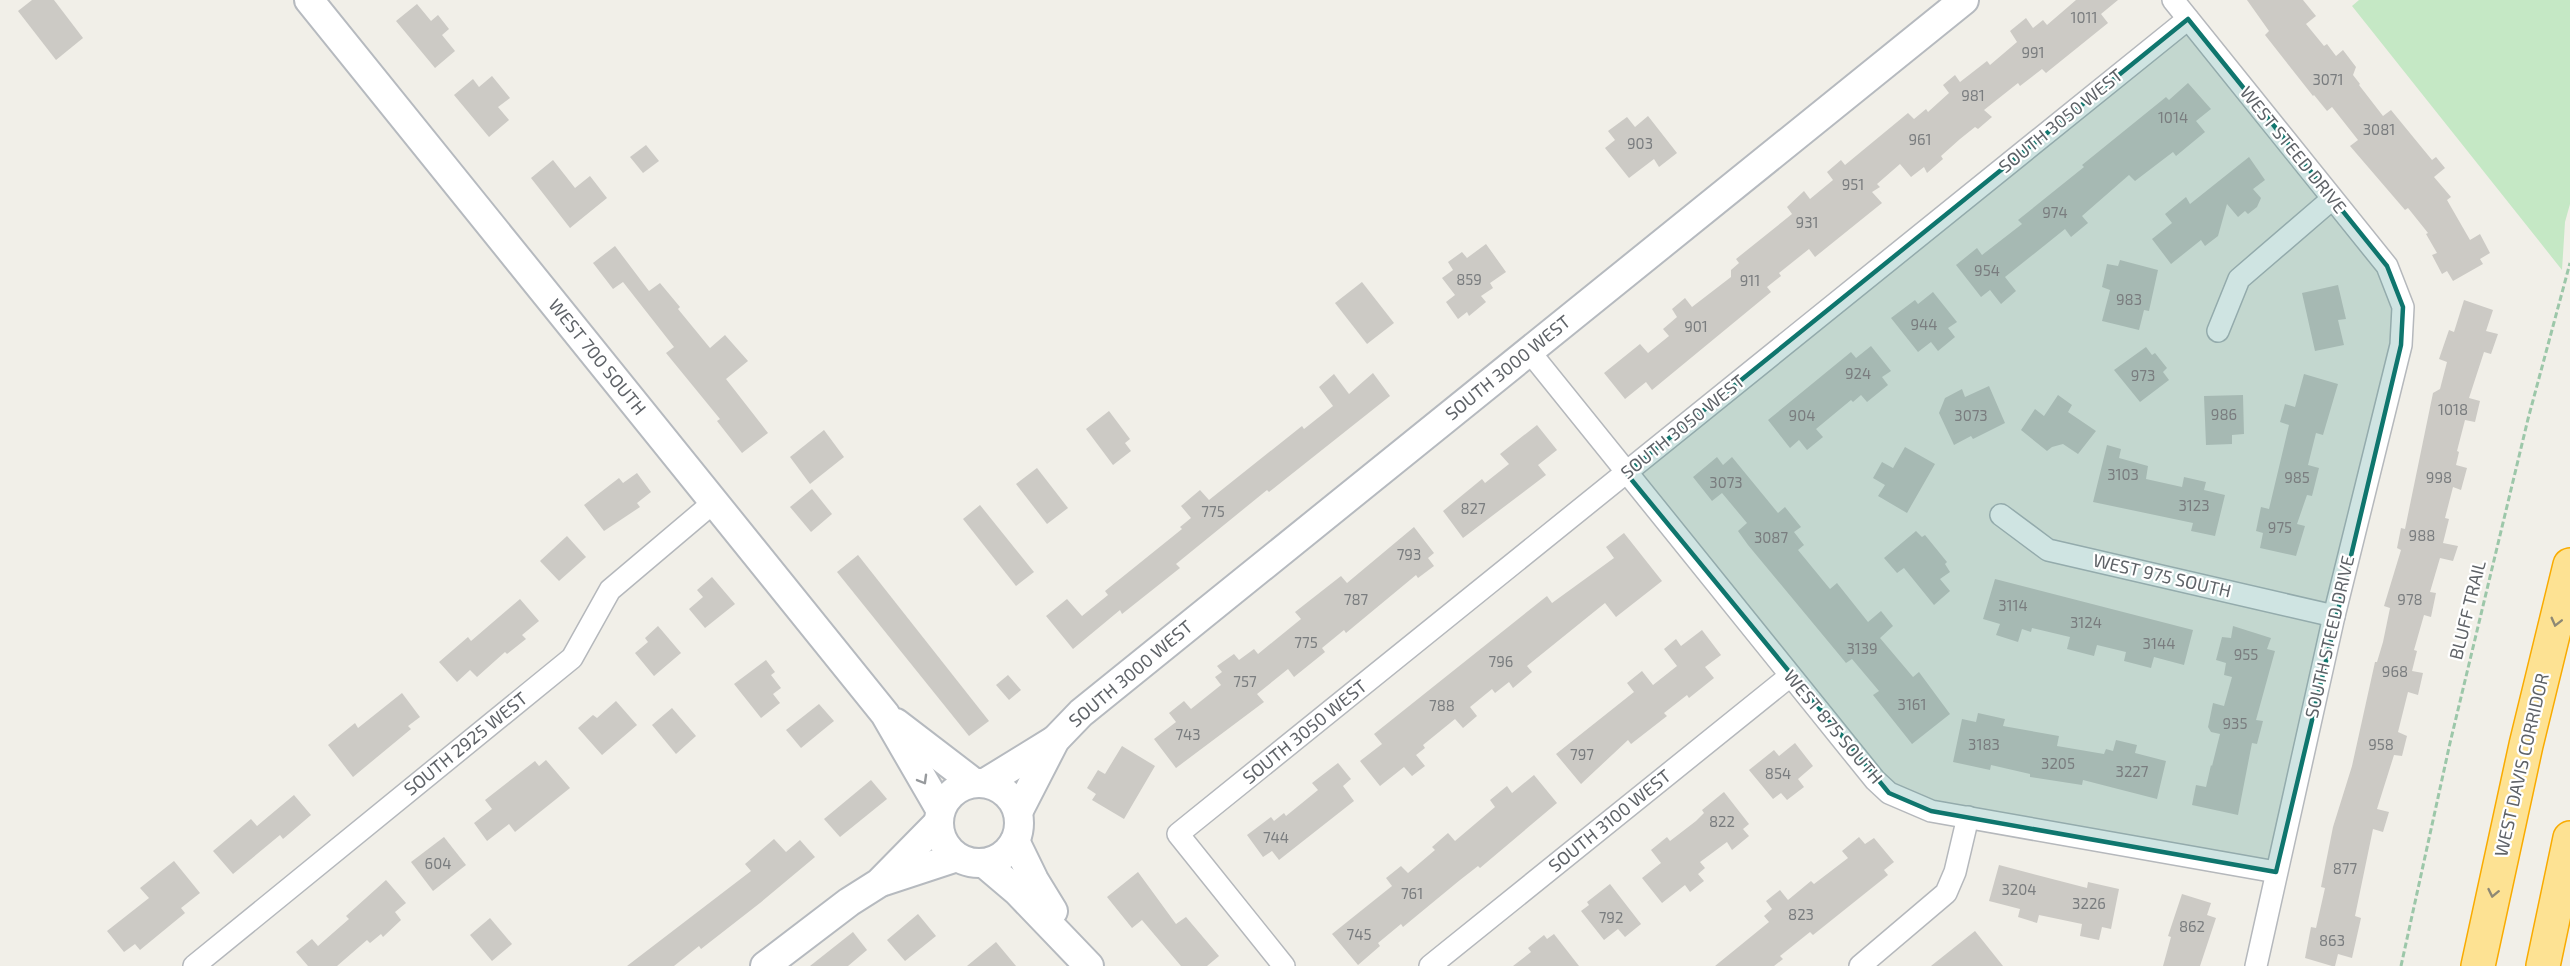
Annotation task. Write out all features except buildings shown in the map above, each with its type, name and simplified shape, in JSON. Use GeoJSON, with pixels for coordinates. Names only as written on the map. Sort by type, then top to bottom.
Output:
{"type":"FeatureCollection","features":[{"type":"Feature","properties":{"kind":"highway","name":"WEST DAVIS CORRIDOR"},"geometry":{"type":"LineString","coordinates":[[2478,966],[2526,745],[2570,565]]}},
{"type":"Feature","properties":{"kind":"highway"},"geometry":{"type":"LineString","coordinates":[[2543,966],[2570,838]]}},
{"type":"Feature","properties":{"kind":"main road","name":"WEST 700 SOUTH"},"geometry":{"type":"LineString","coordinates":[[309,0],[885,714],[939,816]]}},
{"type":"Feature","properties":{"kind":"main road","name":"SOUTH 3000 WEST"},"geometry":{"type":"LineString","coordinates":[[979,782],[1055,740],[1090,705],[1964,0]]}},
{"type":"Feature","properties":{"kind":"main road","name":"WEST 700 SOUTH"},"geometry":{"type":"LineString","coordinates":[[885,714],[979,782]]}},
{"type":"Feature","properties":{"kind":"main road","name":"SOUTH 3000 WEST"},"geometry":{"type":"LineString","coordinates":[[1018,812],[1055,740]]}},
{"type":"Feature","properties":{"kind":"main road"},"geometry":{"type":"LineString","coordinates":[[765,966],[849,902],[879,883],[939,816],[953,791],[979,782],[996,786],[1006,793],[1018,812],[1020,822],[1015,841],[1007,852],[997,859],[971,860],[879,883]]}},
{"type":"Feature","properties":{"kind":"main road"},"geometry":{"type":"LineString","coordinates":[[939,816],[944,843],[1017,891],[1083,959]]}},
{"type":"Feature","properties":{"kind":"main road"},"geometry":{"type":"LineString","coordinates":[[1015,841],[1034,880],[1083,959]]}},
{"type":"Feature","properties":{"kind":"street","name":"WEST STEED DRIVE"},"geometry":{"type":"LineString","coordinates":[[2173,0],[2387,266],[2403,307]]}},
{"type":"Feature","properties":{"kind":"street","name":"SOUTH 3050 WEST"},"geometry":{"type":"LineString","coordinates":[[1284,966],[1178,834],[2188,19]]}},
{"type":"Feature","properties":{"kind":"street"},"geometry":{"type":"LineString","coordinates":[[2218,331],[2239,279],[2332,199]]}},
{"type":"Feature","properties":{"kind":"street","name":"SOUTH STEED DRIVE"},"geometry":{"type":"LineString","coordinates":[[2256,966],[2334,616],[2401,345],[2403,307]]}},
{"type":"Feature","properties":{"kind":"street","name":"WEST 875 SOUTH"},"geometry":{"type":"LineString","coordinates":[[1529,351],[1790,676],[1875,780],[1889,793],[1931,811],[2276,872]]}},
{"type":"Feature","properties":{"kind":"street","name":"SOUTH 2925 WEST"},"geometry":{"type":"LineString","coordinates":[[194,966],[572,658],[610,590],[714,502]]}},
{"type":"Feature","properties":{"kind":"street","name":"WEST 975 SOUTH"},"geometry":{"type":"LineString","coordinates":[[2001,515],[2048,550],[2334,616]]}},
{"type":"Feature","properties":{"kind":"street","name":"SOUTH 3100 WEST"},"geometry":{"type":"LineString","coordinates":[[1430,966],[1790,676]]}},
{"type":"Feature","properties":{"kind":"street"},"geometry":{"type":"LineString","coordinates":[[1860,966],[1946,893],[1955,872],[1968,817]]}},
{"type":"Feature","properties":{"kind":"path","name":"BLUFF TRAIL"},"geometry":{"type":"LineString","coordinates":[[2401,966],[2450,742],[2528,419],[2570,263]]}},
{"type":"Feature","properties":{"kind":"highlighted area"},"geometry":{"type":"Polygon","coordinates":[[[2188,19],[2387,266],[2403,307],[2401,345],[2276,872],[1931,811],[1889,793],[1626,473],[2188,19]]]}},
{"type":"Feature","properties":{"kind":"green space"},"geometry":{"type":"Polygon","coordinates":[[[2359,0],[2570,0],[2570,204],[2565,222],[2562,270],[2352,6],[2359,0]]]}}]}
